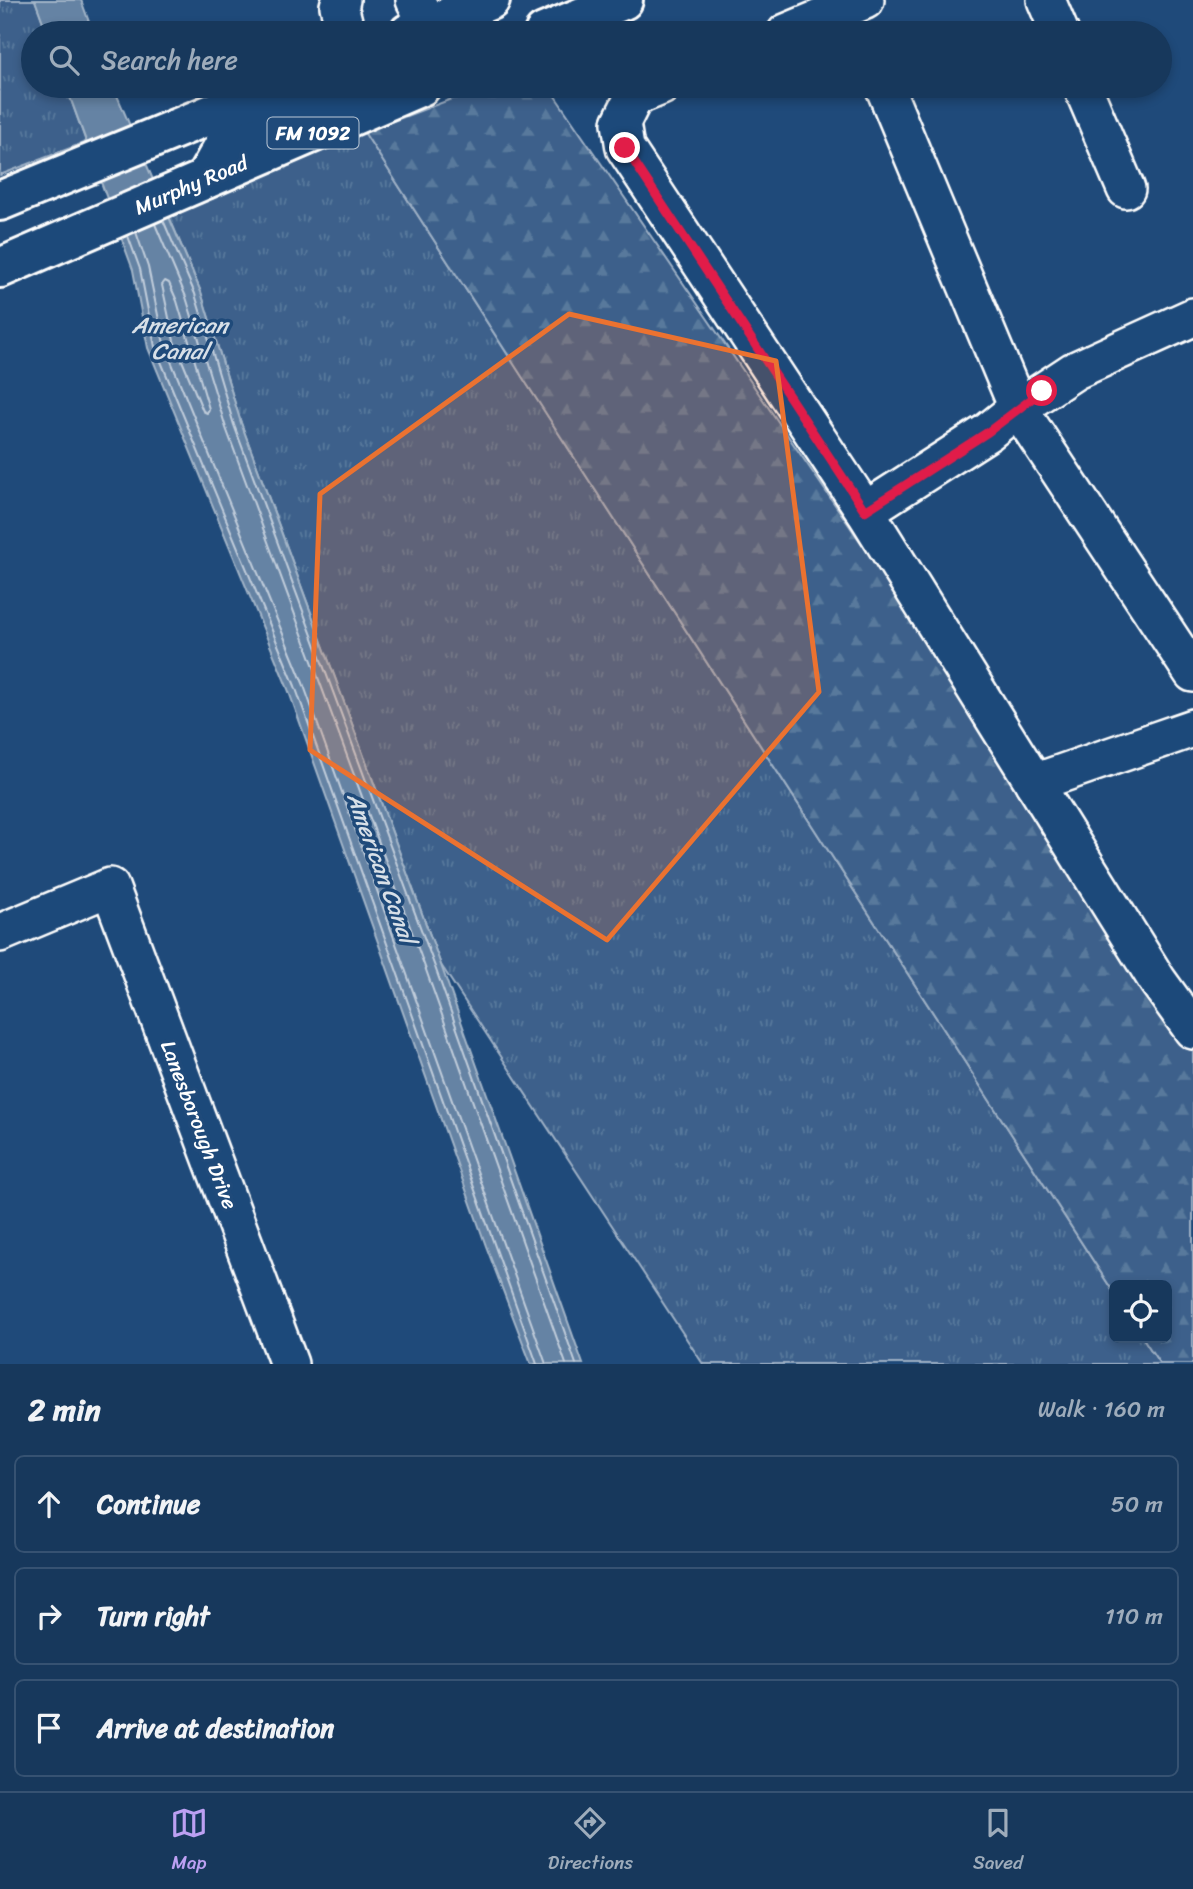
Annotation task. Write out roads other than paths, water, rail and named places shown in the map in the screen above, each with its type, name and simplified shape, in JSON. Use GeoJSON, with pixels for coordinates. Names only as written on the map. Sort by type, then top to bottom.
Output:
{"type":"FeatureCollection","features":[{"type":"Feature","properties":{"kind":"main road"},"geometry":{"type":"LineString","coordinates":[[572,21],[618,1]]}},
{"type":"Feature","properties":{"kind":"main road"},"geometry":{"type":"LineString","coordinates":[[425,21],[480,2]]}},
{"type":"Feature","properties":{"kind":"main road","name":"FM 1092"},"geometry":{"type":"LineString","coordinates":[[0,201],[250,98]]}},
{"type":"Feature","properties":{"kind":"main road"},"geometry":{"type":"LineString","coordinates":[[205,179],[230,135],[322,98]]}},
{"type":"Feature","properties":{"kind":"main road","name":"Murphy Road"},"geometry":{"type":"LineString","coordinates":[[0,268],[393,98]]}},
{"type":"Feature","properties":{"kind":"street"},"geometry":{"type":"LineString","coordinates":[[341,0],[339,6],[342,21]]}},
{"type":"Feature","properties":{"kind":"street"},"geometry":{"type":"LineString","coordinates":[[1046,0],[1055,21]]}},
{"type":"Feature","properties":{"kind":"street"},"geometry":{"type":"LineString","coordinates":[[830,21],[859,13]]}},
{"type":"Feature","properties":{"kind":"street"},"geometry":{"type":"LineString","coordinates":[[634,98],[621,123],[625,148],[865,511],[1157,980],[1193,1030]]}},
{"type":"Feature","properties":{"kind":"street"},"geometry":{"type":"LineString","coordinates":[[889,98],[1018,408],[1193,673]]}},
{"type":"Feature","properties":{"kind":"street"},"geometry":{"type":"LineString","coordinates":[[1087,98],[1126,190]]}},
{"type":"Feature","properties":{"kind":"street"},"geometry":{"type":"LineString","coordinates":[[865,511],[988,432],[1018,408],[1074,371],[1193,317]]}},
{"type":"Feature","properties":{"kind":"street"},"geometry":{"type":"LineString","coordinates":[[1034,783],[1193,728]]}},
{"type":"Feature","properties":{"kind":"street","name":"Lanesborough Drive"},"geometry":{"type":"LineString","coordinates":[[0,933],[110,887],[289,1364]]}},
{"type":"Feature","properties":{"kind":"water"},"geometry":{"type":"Polygon","coordinates":[[[35,0],[81,0],[89,21],[43,21],[35,0]]]}},
{"type":"Feature","properties":{"kind":"water","name":"American Canal"},"geometry":{"type":"Polygon","coordinates":[[[70,98],[118,98],[201,292],[241,423],[441,965],[583,1364],[531,1364],[486,1246],[288,689],[148,348],[133,270],[70,98]]]}}]}
